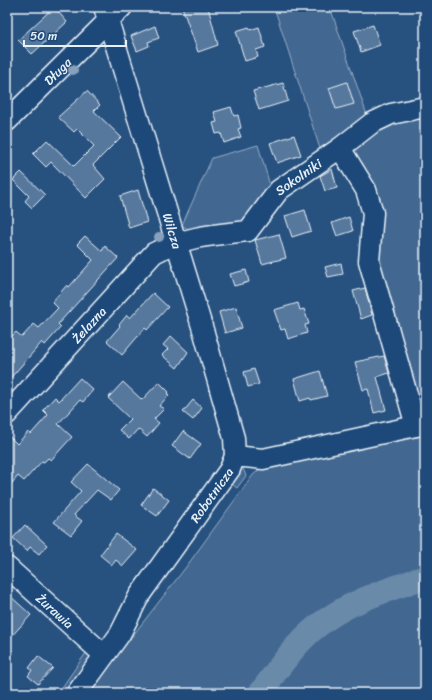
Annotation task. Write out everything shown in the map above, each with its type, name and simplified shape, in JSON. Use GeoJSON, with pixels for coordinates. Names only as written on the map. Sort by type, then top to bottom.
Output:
{"type":"FeatureCollection","features":[{"type":"Feature","properties":{"kind":"street","name":"Długa"},"geometry":{"type":"LineString","coordinates":[[7,121],[106,14],[122,7]]}},
{"type":"Feature","properties":{"kind":"street","name":"Wilcza"},"geometry":{"type":"LineString","coordinates":[[106,14],[234,438],[236,447],[235,456]]}},
{"type":"Feature","properties":{"kind":"street","name":"Sokolniki"},"geometry":{"type":"LineString","coordinates":[[176,242],[200,236],[248,231],[280,190],[340,148],[372,123],[391,114],[425,107]]}},
{"type":"Feature","properties":{"kind":"street"},"geometry":{"type":"LineString","coordinates":[[340,148],[366,190],[373,213],[369,261],[421,425]]}},
{"type":"Feature","properties":{"kind":"street","name":"Żelazna"},"geometry":{"type":"LineString","coordinates":[[7,414],[148,258],[176,242]]}},
{"type":"Feature","properties":{"kind":"street","name":"Robotnicza"},"geometry":{"type":"LineString","coordinates":[[77,693],[120,634],[139,596],[230,469],[235,456],[263,459],[421,425]]}},
{"type":"Feature","properties":{"kind":"street","name":"Żurawia"},"geometry":{"type":"LineString","coordinates":[[7,567],[104,655]]}},
{"type":"Feature","properties":{"kind":"shaded area"},"geometry":{"type":"Polygon","coordinates":[[[274,7],[330,7],[368,118],[321,152],[274,7]]]}},
{"type":"Feature","properties":{"kind":"shaded area"},"geometry":{"type":"Polygon","coordinates":[[[425,112],[425,400],[416,403],[375,257],[377,232],[338,157],[380,128],[425,112]]]}},
{"type":"Feature","properties":{"kind":"shaded area"},"geometry":{"type":"Polygon","coordinates":[[[258,145],[272,192],[244,226],[200,231],[199,227],[189,229],[182,225],[212,158],[258,145]]]}},
{"type":"Feature","properties":{"kind":"shaded area"},"geometry":{"type":"Polygon","coordinates":[[[425,431],[425,693],[85,693],[120,646],[123,648],[186,567],[253,475],[260,469],[425,431]]]}},
{"type":"Feature","properties":{"kind":"shaded area"},"geometry":{"type":"Polygon","coordinates":[[[242,466],[246,476],[237,488],[229,482],[242,466]]]}},
{"type":"Feature","properties":{"kind":"shaded area"},"geometry":{"type":"Polygon","coordinates":[[[88,650],[91,659],[68,693],[58,693],[88,650]]]}},
{"type":"Feature","properties":{"kind":"building"},"geometry":{"type":"Polygon","coordinates":[[[54,7],[67,22],[32,54],[18,40],[54,7]]]}},
{"type":"Feature","properties":{"kind":"building"},"geometry":{"type":"Polygon","coordinates":[[[182,7],[208,7],[218,45],[198,52],[182,7]]]}},
{"type":"Feature","properties":{"kind":"building"},"geometry":{"type":"Polygon","coordinates":[[[373,25],[380,45],[361,52],[354,31],[373,25]]]}},
{"type":"Feature","properties":{"kind":"building"},"geometry":{"type":"Polygon","coordinates":[[[155,26],[159,38],[148,42],[149,46],[137,51],[131,36],[155,26]]]}},
{"type":"Feature","properties":{"kind":"building"},"geometry":{"type":"Polygon","coordinates":[[[249,27],[250,30],[259,27],[265,47],[256,50],[258,57],[245,61],[236,31],[249,27]]]}},
{"type":"Feature","properties":{"kind":"building"},"geometry":{"type":"Polygon","coordinates":[[[347,82],[354,104],[336,109],[329,88],[347,82]]]}},
{"type":"Feature","properties":{"kind":"building"},"geometry":{"type":"Polygon","coordinates":[[[283,83],[288,101],[259,110],[253,91],[283,83]]]}},
{"type":"Feature","properties":{"kind":"building"},"geometry":{"type":"Polygon","coordinates":[[[87,91],[100,105],[94,111],[121,137],[93,165],[105,179],[86,198],[51,162],[46,167],[33,154],[47,140],[74,166],[94,146],[77,129],[74,132],[58,117],[87,91]]]}},
{"type":"Feature","properties":{"kind":"building"},"geometry":{"type":"Polygon","coordinates":[[[231,107],[234,116],[238,115],[241,128],[238,129],[241,137],[224,143],[221,133],[216,134],[213,123],[217,122],[214,112],[231,107]]]}},
{"type":"Feature","properties":{"kind":"building"},"geometry":{"type":"Polygon","coordinates":[[[294,135],[301,155],[277,163],[270,143],[294,135]]]}},
{"type":"Feature","properties":{"kind":"building"},"geometry":{"type":"Polygon","coordinates":[[[332,169],[337,188],[325,191],[320,176],[332,169]]]}},
{"type":"Feature","properties":{"kind":"building"},"geometry":{"type":"Polygon","coordinates":[[[21,172],[45,195],[32,208],[25,201],[29,196],[13,180],[21,172]]]}},
{"type":"Feature","properties":{"kind":"building"},"geometry":{"type":"Polygon","coordinates":[[[138,190],[147,222],[129,228],[120,196],[138,190]]]}},
{"type":"Feature","properties":{"kind":"building"},"geometry":{"type":"Polygon","coordinates":[[[305,210],[311,231],[292,237],[285,216],[305,210]]]}},
{"type":"Feature","properties":{"kind":"building"},"geometry":{"type":"Polygon","coordinates":[[[349,217],[353,231],[337,236],[332,223],[349,217]]]}},
{"type":"Feature","properties":{"kind":"building"},"geometry":{"type":"Polygon","coordinates":[[[279,234],[286,258],[262,264],[255,240],[279,234]]]}},
{"type":"Feature","properties":{"kind":"building"},"geometry":{"type":"Polygon","coordinates":[[[85,236],[102,251],[105,246],[118,258],[58,324],[61,327],[45,345],[42,342],[7,382],[7,341],[16,332],[22,337],[34,324],[39,328],[58,308],[52,302],[67,285],[69,287],[93,260],[77,244],[85,236]]]}},
{"type":"Feature","properties":{"kind":"building"},"geometry":{"type":"Polygon","coordinates":[[[341,263],[343,274],[328,277],[325,267],[341,263]]]}},
{"type":"Feature","properties":{"kind":"building"},"geometry":{"type":"Polygon","coordinates":[[[246,270],[249,282],[234,286],[230,274],[246,270]]]}},
{"type":"Feature","properties":{"kind":"building"},"geometry":{"type":"Polygon","coordinates":[[[365,288],[372,315],[361,319],[353,291],[365,288]]]}},
{"type":"Feature","properties":{"kind":"building"},"geometry":{"type":"Polygon","coordinates":[[[153,293],[168,307],[147,330],[145,328],[122,355],[107,341],[127,315],[130,318],[153,293]]]}},
{"type":"Feature","properties":{"kind":"building"},"geometry":{"type":"Polygon","coordinates":[[[298,303],[300,310],[304,309],[309,324],[305,325],[307,333],[288,339],[285,329],[281,330],[274,310],[298,303]]]}},
{"type":"Feature","properties":{"kind":"building"},"geometry":{"type":"Polygon","coordinates":[[[236,307],[242,328],[225,333],[219,312],[236,307]]]}},
{"type":"Feature","properties":{"kind":"building"},"geometry":{"type":"Polygon","coordinates":[[[171,336],[188,352],[177,368],[162,355],[168,349],[163,345],[171,336]]]}},
{"type":"Feature","properties":{"kind":"building"},"geometry":{"type":"Polygon","coordinates":[[[384,356],[389,373],[377,377],[386,410],[374,413],[368,389],[363,390],[355,362],[384,356]]]}},
{"type":"Feature","properties":{"kind":"building"},"geometry":{"type":"Polygon","coordinates":[[[254,369],[259,384],[248,387],[244,372],[254,369]]]}},
{"type":"Feature","properties":{"kind":"building"},"geometry":{"type":"Polygon","coordinates":[[[320,371],[327,396],[300,401],[294,379],[320,371]]]}},
{"type":"Feature","properties":{"kind":"building"},"geometry":{"type":"Polygon","coordinates":[[[80,378],[93,390],[83,402],[80,400],[58,424],[72,437],[51,460],[48,458],[44,462],[42,461],[24,481],[18,476],[7,489],[7,434],[17,444],[28,432],[31,434],[48,415],[43,410],[55,397],[59,401],[80,378]]]}},
{"type":"Feature","properties":{"kind":"building"},"geometry":{"type":"Polygon","coordinates":[[[123,382],[142,400],[159,382],[169,392],[167,394],[169,395],[159,406],[164,409],[154,419],[159,423],[147,437],[138,429],[129,439],[119,430],[130,419],[108,398],[123,382]]]}},
{"type":"Feature","properties":{"kind":"building"},"geometry":{"type":"Polygon","coordinates":[[[193,400],[202,408],[193,420],[183,412],[193,400]]]}},
{"type":"Feature","properties":{"kind":"building"},"geometry":{"type":"Polygon","coordinates":[[[183,431],[201,444],[190,459],[172,446],[183,431]]]}},
{"type":"Feature","properties":{"kind":"building"},"geometry":{"type":"Polygon","coordinates":[[[88,464],[119,490],[111,500],[97,490],[74,515],[82,521],[71,535],[54,522],[81,491],[71,482],[88,464]]]}},
{"type":"Feature","properties":{"kind":"building"},"geometry":{"type":"Polygon","coordinates":[[[153,488],[169,500],[157,516],[141,505],[153,488]]]}},
{"type":"Feature","properties":{"kind":"building"},"geometry":{"type":"Polygon","coordinates":[[[25,525],[47,545],[39,554],[30,547],[27,551],[13,538],[25,525]]]}},
{"type":"Feature","properties":{"kind":"building"},"geometry":{"type":"Polygon","coordinates":[[[116,534],[137,550],[123,566],[116,560],[112,565],[100,555],[116,534]]]}},
{"type":"Feature","properties":{"kind":"building"},"geometry":{"type":"Polygon","coordinates":[[[7,593],[31,615],[7,641],[7,593]]]}},
{"type":"Feature","properties":{"kind":"building"},"geometry":{"type":"Polygon","coordinates":[[[38,656],[53,668],[38,684],[28,676],[32,670],[29,668],[38,656]]]}},
{"type":"Feature","properties":{"kind":"waterway"},"geometry":{"type":"LineString","coordinates":[[260,693],[286,659],[307,635],[327,619],[353,604],[425,577]]}}]}
